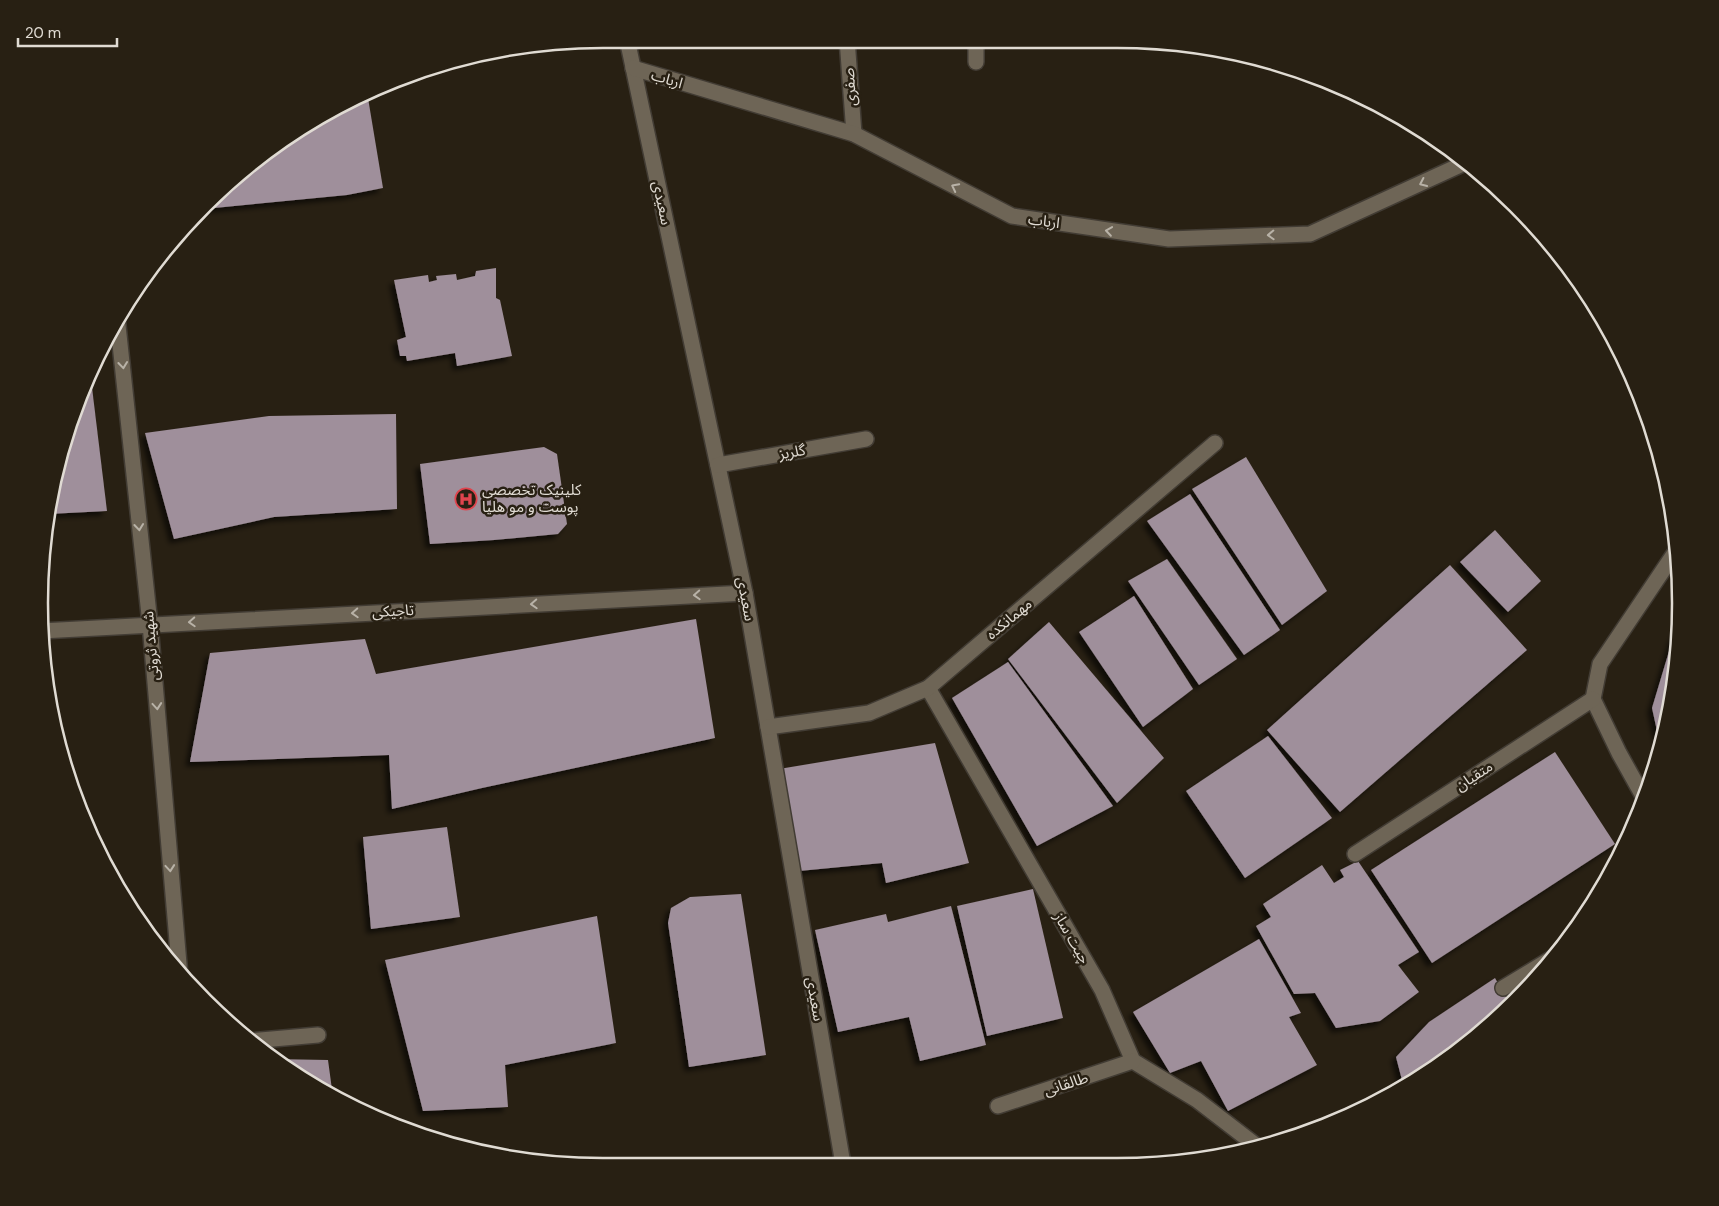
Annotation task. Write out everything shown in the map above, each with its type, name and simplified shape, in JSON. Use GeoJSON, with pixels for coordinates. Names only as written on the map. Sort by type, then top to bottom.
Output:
{"type":"FeatureCollection","features":[{"type":"Feature","properties":{"kind":"street","name":"سعیدی"},"geometry":{"type":"LineString","coordinates":[[629,48],[745,592],[842,1158]]}},
{"type":"Feature","properties":{"kind":"street","name":"صفری"},"geometry":{"type":"LineString","coordinates":[[848,48],[854,134]]}},
{"type":"Feature","properties":{"kind":"street"},"geometry":{"type":"LineString","coordinates":[[976,48],[976,62]]}},
{"type":"Feature","properties":{"kind":"street","name":"ارباب"},"geometry":{"type":"LineString","coordinates":[[633,68],[854,134],[1012,216],[1169,240],[1310,234],[1459,166]]}},
{"type":"Feature","properties":{"kind":"street","name":"شهید ثروتی"},"geometry":{"type":"LineString","coordinates":[[119,330],[150,624],[179,961]]}},
{"type":"Feature","properties":{"kind":"street","name":"گلریز"},"geometry":{"type":"LineString","coordinates":[[718,465],[866,439]]}},
{"type":"Feature","properties":{"kind":"street","name":"مهمانکده"},"geometry":{"type":"LineString","coordinates":[[768,727],[869,713],[928,688],[1215,443]]}},
{"type":"Feature","properties":{"kind":"street"},"geometry":{"type":"LineString","coordinates":[[1639,789],[1593,699],[1600,664],[1669,561]]}},
{"type":"Feature","properties":{"kind":"street","name":"تاجیکی"},"geometry":{"type":"LineString","coordinates":[[49,631],[745,592]]}},
{"type":"Feature","properties":{"kind":"street","name":"چیت ساز"},"geometry":{"type":"LineString","coordinates":[[928,688],[1102,990],[1133,1062]]}},
{"type":"Feature","properties":{"kind":"street","name":"متقیان"},"geometry":{"type":"LineString","coordinates":[[1355,854],[1593,699]]}},
{"type":"Feature","properties":{"kind":"street"},"geometry":{"type":"LineString","coordinates":[[1503,988],[1534,969]]}},
{"type":"Feature","properties":{"kind":"street"},"geometry":{"type":"LineString","coordinates":[[260,1040],[318,1035]]}},
{"type":"Feature","properties":{"kind":"street"},"geometry":{"type":"LineString","coordinates":[[1133,1062],[1197,1100],[1252,1142]]}},
{"type":"Feature","properties":{"kind":"street","name":"طالقانی"},"geometry":{"type":"LineString","coordinates":[[998,1106],[1133,1062]]}},
{"type":"Feature","properties":{"kind":"building"},"geometry":{"type":"Polygon","coordinates":[[[368,100],[383,188],[347,195],[212,208],[265,162],[294,141],[325,122],[368,100]]]}},
{"type":"Feature","properties":{"kind":"building"},"geometry":{"type":"Polygon","coordinates":[[[496,268],[496,298],[500,300],[512,356],[457,366],[455,353],[407,361],[406,356],[400,356],[397,340],[406,337],[394,280],[428,275],[429,282],[437,280],[436,276],[456,274],[457,280],[475,276],[476,271],[496,268]]]}},
{"type":"Feature","properties":{"kind":"building"},"geometry":{"type":"Polygon","coordinates":[[[92,386],[107,511],[55,514],[66,459],[92,386]]]}},
{"type":"Feature","properties":{"kind":"building"},"geometry":{"type":"Polygon","coordinates":[[[396,414],[397,509],[274,517],[174,539],[145,433],[269,416],[396,414]]]}},
{"type":"Feature","properties":{"kind":"building"},"geometry":{"type":"Polygon","coordinates":[[[544,447],[557,454],[567,524],[558,534],[430,544],[420,464],[544,447]]]}},
{"type":"Feature","properties":{"kind":"building"},"geometry":{"type":"Polygon","coordinates":[[[1246,457],[1327,591],[1282,625],[1192,489],[1246,457]]]}},
{"type":"Feature","properties":{"kind":"building"},"geometry":{"type":"Polygon","coordinates":[[[1190,494],[1280,630],[1244,655],[1147,521],[1190,494]]]}},
{"type":"Feature","properties":{"kind":"building"},"geometry":{"type":"Polygon","coordinates":[[[1495,530],[1541,581],[1508,612],[1460,562],[1495,530]]]}},
{"type":"Feature","properties":{"kind":"building"},"geometry":{"type":"Polygon","coordinates":[[[1167,559],[1237,659],[1199,685],[1128,581],[1167,559]]]}},
{"type":"Feature","properties":{"kind":"building"},"geometry":{"type":"Polygon","coordinates":[[[1450,565],[1527,650],[1340,812],[1267,730],[1450,565]]]}},
{"type":"Feature","properties":{"kind":"building"},"geometry":{"type":"Polygon","coordinates":[[[1134,596],[1193,689],[1143,727],[1079,632],[1134,596]]]}},
{"type":"Feature","properties":{"kind":"building"},"geometry":{"type":"Polygon","coordinates":[[[696,619],[715,738],[392,809],[389,755],[190,762],[210,653],[365,639],[376,674],[696,619]]]}},
{"type":"Feature","properties":{"kind":"building"},"geometry":{"type":"Polygon","coordinates":[[[1049,622],[1164,758],[1117,803],[1008,659],[1049,622]]]}},
{"type":"Feature","properties":{"kind":"building"},"geometry":{"type":"Polygon","coordinates":[[[1669,651],[1667,676],[1657,730],[1652,708],[1669,651]]]}},
{"type":"Feature","properties":{"kind":"building"},"geometry":{"type":"Polygon","coordinates":[[[1008,662],[1113,806],[1037,846],[952,698],[1008,662]]]}},
{"type":"Feature","properties":{"kind":"building"},"geometry":{"type":"Polygon","coordinates":[[[1268,736],[1332,818],[1245,878],[1186,791],[1268,736]]]}},
{"type":"Feature","properties":{"kind":"building"},"geometry":{"type":"Polygon","coordinates":[[[935,743],[969,863],[886,883],[882,863],[799,871],[779,769],[935,743]]]}},
{"type":"Feature","properties":{"kind":"building"},"geometry":{"type":"Polygon","coordinates":[[[1555,752],[1615,844],[1432,963],[1371,870],[1555,752]]]}},
{"type":"Feature","properties":{"kind":"building"},"geometry":{"type":"Polygon","coordinates":[[[447,827],[460,917],[371,929],[363,837],[447,827]]]}},
{"type":"Feature","properties":{"kind":"building"},"geometry":{"type":"Polygon","coordinates":[[[1358,861],[1419,952],[1398,965],[1419,992],[1380,1021],[1336,1028],[1315,993],[1294,994],[1256,926],[1271,917],[1263,904],[1322,865],[1334,883],[1344,877],[1340,870],[1358,861]]]}},
{"type":"Feature","properties":{"kind":"building"},"geometry":{"type":"Polygon","coordinates":[[[1033,889],[1063,1018],[987,1036],[957,906],[1033,889]]]}},
{"type":"Feature","properties":{"kind":"building"},"geometry":{"type":"Polygon","coordinates":[[[741,894],[766,1055],[689,1067],[668,923],[671,908],[690,897],[741,894]]]}},
{"type":"Feature","properties":{"kind":"building"},"geometry":{"type":"Polygon","coordinates":[[[951,906],[986,1045],[920,1061],[909,1017],[838,1032],[815,930],[886,914],[888,922],[951,906]]]}},
{"type":"Feature","properties":{"kind":"building"},"geometry":{"type":"Polygon","coordinates":[[[597,916],[616,1043],[505,1065],[508,1107],[423,1111],[385,960],[597,916]]]}},
{"type":"Feature","properties":{"kind":"building"},"geometry":{"type":"Polygon","coordinates":[[[1259,939],[1301,1013],[1289,1017],[1317,1065],[1228,1111],[1201,1061],[1170,1073],[1133,1012],[1259,939]]]}},
{"type":"Feature","properties":{"kind":"building"},"geometry":{"type":"Polygon","coordinates":[[[1495,978],[1507,998],[1454,1044],[1402,1079],[1396,1057],[1429,1022],[1495,978]]]}},
{"type":"Feature","properties":{"kind":"building"},"geometry":{"type":"Polygon","coordinates":[[[286,1059],[328,1060],[332,1088],[286,1059]]]}},
{"type":"Feature","properties":{"kind":"place","name":"کلینیک تخصصی پوست و مو هلیا"},"geometry":{"type":"Point","coordinates":[466,499]}}]}
